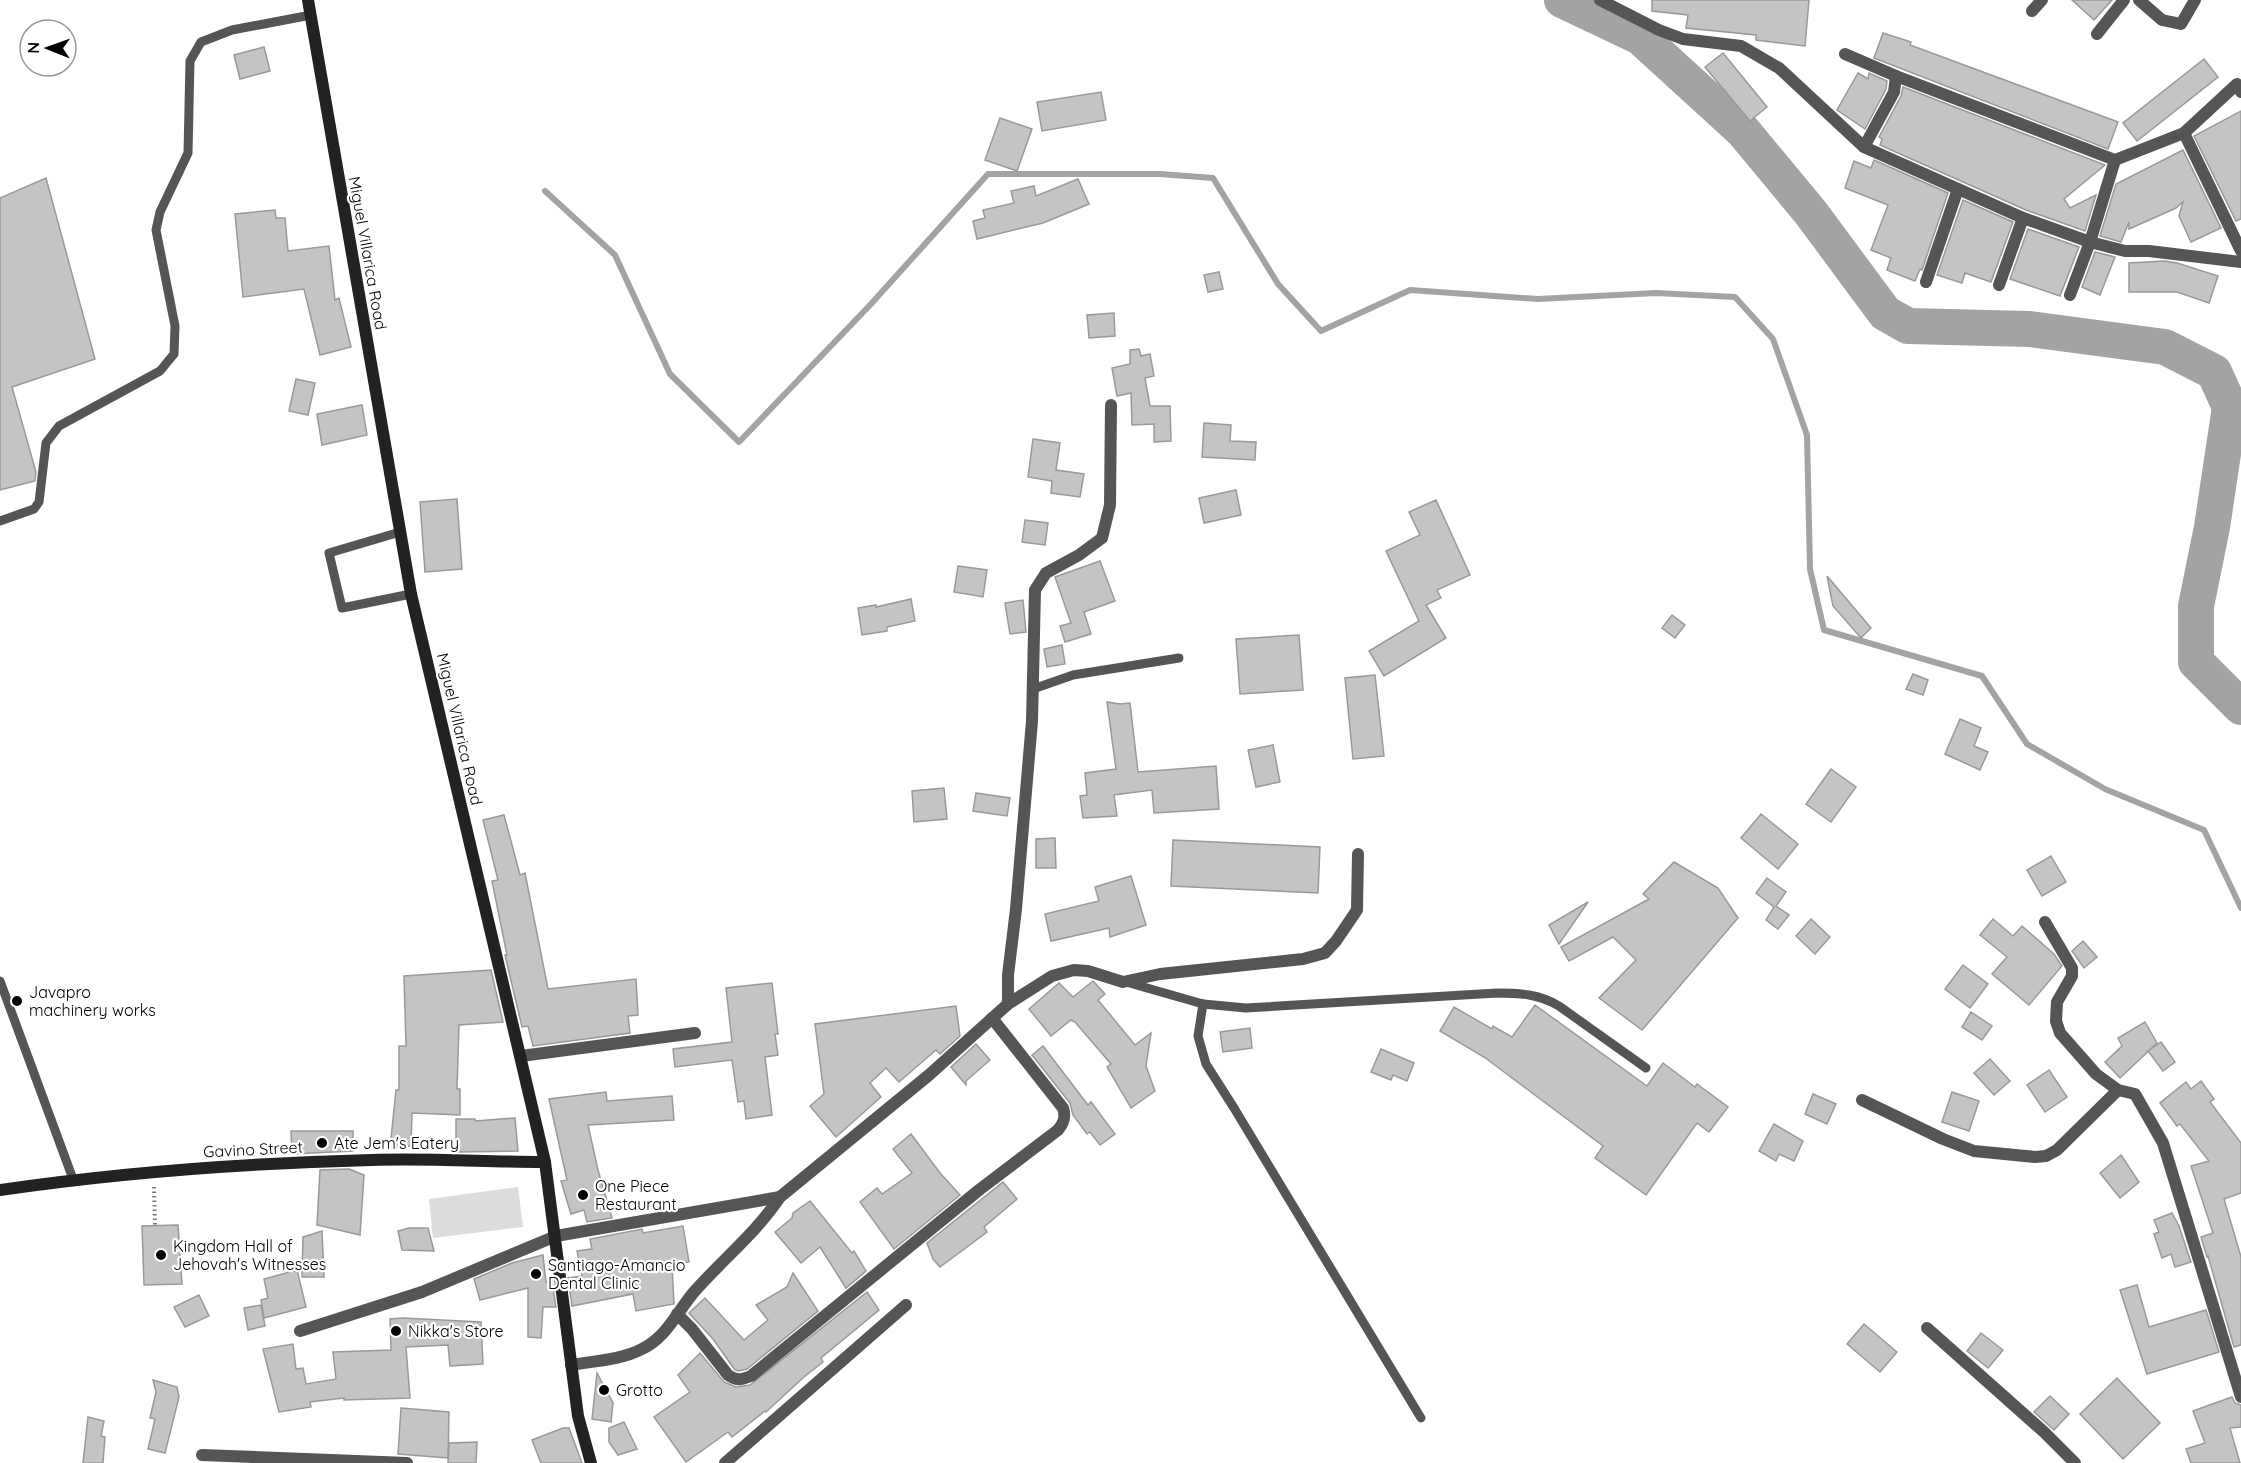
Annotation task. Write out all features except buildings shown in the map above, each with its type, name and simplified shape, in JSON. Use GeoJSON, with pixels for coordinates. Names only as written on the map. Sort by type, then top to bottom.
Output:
{"type":"FeatureCollection","features":[{"type":"Feature","properties":{"kind":"main road","name":"Miguel Villarica Road"},"geometry":{"type":"LineString","coordinates":[[308,0],[411,594],[545,1162],[578,1416],[591,1463]]}},
{"type":"Feature","properties":{"kind":"main road","name":"Gavino Street"},"geometry":{"type":"LineString","coordinates":[[0,1190],[73,1179],[154,1171],[374,1160],[545,1162]]}},
{"type":"Feature","properties":{"kind":"street"},"geometry":{"type":"LineString","coordinates":[[1600,0],[1659,30],[1683,39],[1741,46],[1779,68],[1864,147],[2023,218],[2090,242],[2125,251],[2149,251],[2241,262]]}},
{"type":"Feature","properties":{"kind":"street"},"geometry":{"type":"LineString","coordinates":[[2032,11],[2042,0]]}},
{"type":"Feature","properties":{"kind":"street"},"geometry":{"type":"LineString","coordinates":[[2097,34],[2124,0]]}},
{"type":"Feature","properties":{"kind":"street"},"geometry":{"type":"LineString","coordinates":[[2139,0],[2162,20],[2181,24],[2195,0]]}},
{"type":"Feature","properties":{"kind":"street"},"geometry":{"type":"LineString","coordinates":[[1845,54],[1896,76],[2115,160],[2184,134],[2237,84],[2241,92]]}},
{"type":"Feature","properties":{"kind":"street"},"geometry":{"type":"LineString","coordinates":[[1864,147],[1894,92],[1896,76]]}},
{"type":"Feature","properties":{"kind":"street"},"geometry":{"type":"LineString","coordinates":[[2184,134],[2241,252]]}},
{"type":"Feature","properties":{"kind":"street"},"geometry":{"type":"LineString","coordinates":[[2070,295],[2090,242],[2115,160]]}},
{"type":"Feature","properties":{"kind":"street"},"geometry":{"type":"LineString","coordinates":[[1926,282],[1958,189]]}},
{"type":"Feature","properties":{"kind":"street"},"geometry":{"type":"LineString","coordinates":[[1999,285],[2023,218]]}},
{"type":"Feature","properties":{"kind":"street"},"geometry":{"type":"LineString","coordinates":[[1008,1004],[1008,975],[1016,909],[1033,689],[1035,590],[1046,573],[1079,555],[1102,538],[1110,505],[1111,405]]}},
{"type":"Feature","properties":{"kind":"street"},"geometry":{"type":"LineString","coordinates":[[571,1365],[623,1356],[643,1349],[662,1336],[701,1284],[765,1219],[780,1197],[929,1075],[1008,1004],[1032,987],[1064,972],[1088,971],[1123,981],[1160,974],[1303,959],[1324,953],[1336,942],[1357,909],[1358,854]]}},
{"type":"Feature","properties":{"kind":"street"},"geometry":{"type":"LineString","coordinates":[[2044,922],[2072,968],[2073,976],[2057,1002],[2056,1021],[2060,1033],[2096,1074],[2118,1090],[2135,1094],[2163,1143],[2241,1397]]}},
{"type":"Feature","properties":{"kind":"street"},"geometry":{"type":"LineString","coordinates":[[677,1314],[692,1329],[728,1375],[742,1380],[751,1376],[979,1190],[1058,1130],[1064,1124],[1066,1115],[1063,1108],[992,1018]]}},
{"type":"Feature","properties":{"kind":"street"},"geometry":{"type":"LineString","coordinates":[[521,1056],[695,1033]]}},
{"type":"Feature","properties":{"kind":"street"},"geometry":{"type":"LineString","coordinates":[[1862,1100],[1943,1140],[1974,1151],[2035,1157],[2046,1156],[2057,1150],[2118,1090]]}},
{"type":"Feature","properties":{"kind":"street"},"geometry":{"type":"LineString","coordinates":[[300,1331],[422,1292],[556,1236],[780,1197]]}},
{"type":"Feature","properties":{"kind":"street"},"geometry":{"type":"LineString","coordinates":[[725,1463],[906,1305]]}},
{"type":"Feature","properties":{"kind":"street"},"geometry":{"type":"LineString","coordinates":[[1927,1328],[2044,1432],[2075,1463]]}},
{"type":"Feature","properties":{"kind":"street"},"geometry":{"type":"LineString","coordinates":[[202,1455],[407,1463]]}},
{"type":"Feature","properties":{"kind":"lane"},"geometry":{"type":"LineString","coordinates":[[0,521],[34,509],[39,502],[46,442],[59,426],[160,371],[174,354],[175,326],[156,230],[160,212],[188,153],[190,61],[201,42],[231,30],[311,15]]}},
{"type":"Feature","properties":{"kind":"lane"},"geometry":{"type":"LineString","coordinates":[[400,532],[329,553],[342,608],[411,594]]}},
{"type":"Feature","properties":{"kind":"lane"},"geometry":{"type":"LineString","coordinates":[[1033,689],[1073,675],[1179,658]]}},
{"type":"Feature","properties":{"kind":"lane"},"geometry":{"type":"LineString","coordinates":[[0,981],[73,1179]]}},
{"type":"Feature","properties":{"kind":"lane"},"geometry":{"type":"LineString","coordinates":[[1123,981],[1203,1004],[1246,1008],[1497,993],[1532,994],[1559,1006],[1646,1068]]}},
{"type":"Feature","properties":{"kind":"lane"},"geometry":{"type":"LineString","coordinates":[[1203,1004],[1198,1036],[1206,1064],[1421,1418]]}},
{"type":"Feature","properties":{"kind":"path"},"geometry":{"type":"LineString","coordinates":[[154,1171],[155,1225]]}},
{"type":"Feature","properties":{"kind":"shaded area"},"geometry":{"type":"Polygon","coordinates":[[[518,1187],[523,1227],[433,1238],[429,1199],[518,1187]]]}},
{"type":"Feature","properties":{"kind":"waterway"},"geometry":{"type":"LineString","coordinates":[[1562,0],[1640,37],[1743,131],[1811,213],[1885,313],[1908,326],[2030,329],[2165,347],[2214,372],[2230,407],[2212,527],[2196,606],[2196,662],[2241,707]]}},
{"type":"Feature","properties":{"kind":"waterway"},"geometry":{"type":"LineString","coordinates":[[545,191],[615,255],[670,374],[739,442],[871,304],[988,174],[1160,174],[1213,178],[1278,284],[1321,331],[1410,290],[1538,299],[1656,293],[1735,297],[1773,339],[1807,435],[1810,569],[1824,630],[1982,676],[2027,744],[2105,789],[2204,830],[2241,908]]}},
{"type":"Feature","properties":{"kind":"place","name":"Javapro machinery works"},"geometry":{"type":"Point","coordinates":[17,1001]}},
{"type":"Feature","properties":{"kind":"place","name":"Ate Jem's Eatery"},"geometry":{"type":"Point","coordinates":[322,1143]}},
{"type":"Feature","properties":{"kind":"place","name":"One Piece Restaurant"},"geometry":{"type":"Point","coordinates":[583,1195]}},
{"type":"Feature","properties":{"kind":"place","name":"Kingdom Hall of Jehovah's Witnesses"},"geometry":{"type":"Point","coordinates":[161,1255]}},
{"type":"Feature","properties":{"kind":"place","name":"Santiago-Amancio Dental Clinic"},"geometry":{"type":"Point","coordinates":[536,1274]}},
{"type":"Feature","properties":{"kind":"place","name":"Nikka's Store"},"geometry":{"type":"Point","coordinates":[396,1331]}},
{"type":"Feature","properties":{"kind":"place","name":"Grotto"},"geometry":{"type":"Point","coordinates":[604,1390]}}]}
